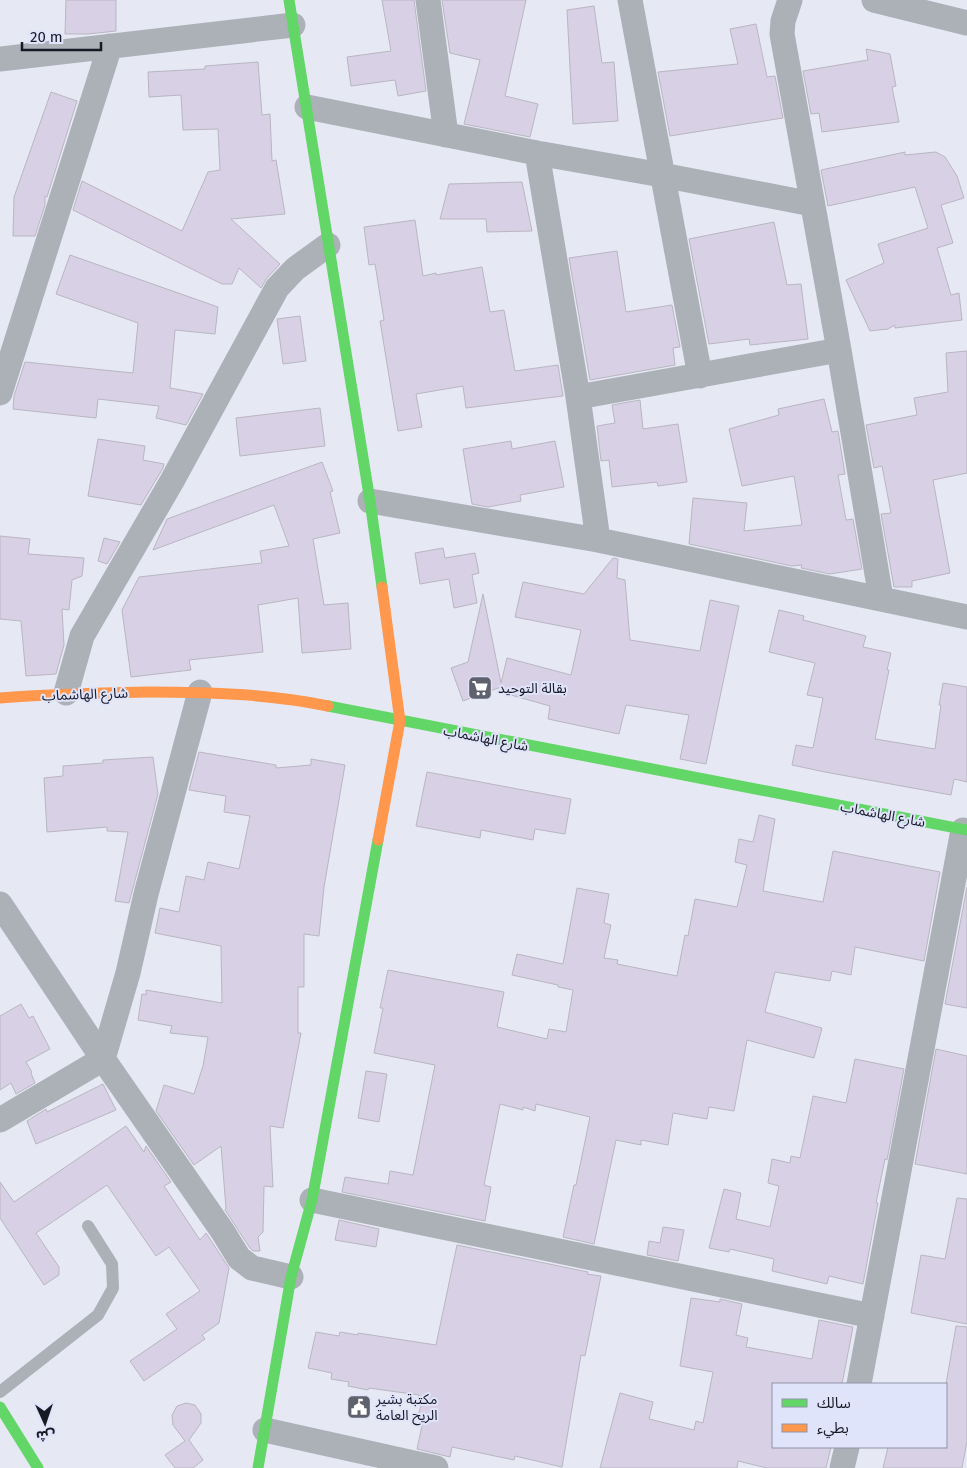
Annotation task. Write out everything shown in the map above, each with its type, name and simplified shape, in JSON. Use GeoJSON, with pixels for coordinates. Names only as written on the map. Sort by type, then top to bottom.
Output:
{"type":"FeatureCollection","features":[{"type":"Feature","properties":{"kind":"street"},"geometry":{"type":"LineString","coordinates":[[258,1468],[291,1277],[312,1200],[400,721],[370,501],[289,0]]}},
{"type":"Feature","properties":{"kind":"street"},"geometry":{"type":"LineString","coordinates":[[428,0],[446,135]]}},
{"type":"Feature","properties":{"kind":"street"},"geometry":{"type":"LineString","coordinates":[[630,0],[700,376]]}},
{"type":"Feature","properties":{"kind":"street"},"geometry":{"type":"LineString","coordinates":[[790,0],[783,21],[782,34],[839,350],[880,598]]}},
{"type":"Feature","properties":{"kind":"street"},"geometry":{"type":"LineString","coordinates":[[874,0],[967,23]]}},
{"type":"Feature","properties":{"kind":"street"},"geometry":{"type":"LineString","coordinates":[[0,59],[293,25]]}},
{"type":"Feature","properties":{"kind":"street"},"geometry":{"type":"LineString","coordinates":[[0,393],[110,46]]}},
{"type":"Feature","properties":{"kind":"street"},"geometry":{"type":"LineString","coordinates":[[307,107],[537,153],[812,204]]}},
{"type":"Feature","properties":{"kind":"street"},"geometry":{"type":"LineString","coordinates":[[537,153],[578,398],[598,540]]}},
{"type":"Feature","properties":{"kind":"street"},"geometry":{"type":"LineString","coordinates":[[66,693],[82,636],[172,482],[277,288],[295,269],[328,245]]}},
{"type":"Feature","properties":{"kind":"street"},"geometry":{"type":"LineString","coordinates":[[578,398],[839,350]]}},
{"type":"Feature","properties":{"kind":"street"},"geometry":{"type":"LineString","coordinates":[[370,501],[598,540],[967,617]]}},
{"type":"Feature","properties":{"kind":"street"},"geometry":{"type":"LineString","coordinates":[[0,1120],[103,1059],[128,973],[146,894],[200,692]]}},
{"type":"Feature","properties":{"kind":"street","name":"شارع الهاشماب"},"geometry":{"type":"LineString","coordinates":[[0,698],[66,693],[200,692],[295,699],[965,830]]}},
{"type":"Feature","properties":{"kind":"street"},"geometry":{"type":"LineString","coordinates":[[859,1383],[965,830]]}},
{"type":"Feature","properties":{"kind":"street"},"geometry":{"type":"LineString","coordinates":[[0,904],[103,1059],[218,1224],[239,1258],[252,1268],[291,1277]]}},
{"type":"Feature","properties":{"kind":"street"},"geometry":{"type":"LineString","coordinates":[[312,1200],[872,1316]]}},
{"type":"Feature","properties":{"kind":"street"},"geometry":{"type":"LineString","coordinates":[[0,1407],[38,1468]]}},
{"type":"Feature","properties":{"kind":"street"},"geometry":{"type":"LineString","coordinates":[[265,1430],[436,1468]]}},
{"type":"Feature","properties":{"kind":"street"},"geometry":{"type":"LineString","coordinates":[[842,1468],[847,1448]]}},
{"type":"Feature","properties":{"kind":"lane"},"geometry":{"type":"LineString","coordinates":[[0,1392],[98,1315],[113,1288],[112,1264],[88,1226]]}},
{"type":"Feature","properties":{"kind":"building"},"geometry":{"type":"Polygon","coordinates":[[[66,0],[116,0],[116,31],[65,34],[66,0]]]}},
{"type":"Feature","properties":{"kind":"building"},"geometry":{"type":"Polygon","coordinates":[[[382,0],[414,0],[426,91],[398,96],[395,80],[351,86],[347,57],[391,51],[382,0]]]}},
{"type":"Feature","properties":{"kind":"building"},"geometry":{"type":"Polygon","coordinates":[[[442,0],[526,0],[505,96],[538,104],[530,137],[464,124],[480,60],[450,53],[442,0]]]}},
{"type":"Feature","properties":{"kind":"building"},"geometry":{"type":"Polygon","coordinates":[[[594,6],[602,63],[614,62],[618,121],[573,124],[567,10],[594,6]]]}},
{"type":"Feature","properties":{"kind":"building"},"geometry":{"type":"Polygon","coordinates":[[[756,24],[767,77],[775,76],[783,118],[670,136],[658,72],[738,64],[730,29],[756,24]]]}},
{"type":"Feature","properties":{"kind":"building"},"geometry":{"type":"Polygon","coordinates":[[[866,49],[890,54],[896,86],[892,87],[899,122],[822,132],[819,113],[811,114],[803,71],[868,60],[866,49]]]}},
{"type":"Feature","properties":{"kind":"building"},"geometry":{"type":"Polygon","coordinates":[[[258,62],[262,115],[270,114],[272,161],[276,160],[285,214],[231,219],[280,264],[267,278],[261,288],[239,268],[232,284],[222,284],[73,210],[82,181],[182,231],[208,172],[220,170],[218,129],[183,130],[181,95],[149,97],[148,72],[205,69],[205,66],[258,62]]]}},
{"type":"Feature","properties":{"kind":"building"},"geometry":{"type":"Polygon","coordinates":[[[51,92],[77,101],[47,197],[45,196],[45,205],[35,236],[13,236],[14,197],[51,92]]]}},
{"type":"Feature","properties":{"kind":"building"},"geometry":{"type":"Polygon","coordinates":[[[905,152],[905,155],[936,152],[945,157],[957,176],[964,198],[941,205],[953,243],[937,248],[951,295],[959,293],[962,320],[895,328],[895,325],[888,329],[870,331],[846,280],[884,263],[878,244],[928,228],[915,187],[828,206],[821,170],[905,152]]]}},
{"type":"Feature","properties":{"kind":"building"},"geometry":{"type":"Polygon","coordinates":[[[522,182],[532,231],[487,232],[486,219],[440,219],[449,184],[522,182]]]}},
{"type":"Feature","properties":{"kind":"building"},"geometry":{"type":"Polygon","coordinates":[[[415,220],[423,276],[482,267],[490,312],[504,310],[515,371],[558,365],[563,396],[466,408],[463,386],[416,394],[422,427],[398,431],[380,321],[384,320],[375,264],[369,265],[364,227],[415,220]]]}},
{"type":"Feature","properties":{"kind":"building"},"geometry":{"type":"Polygon","coordinates":[[[774,222],[787,285],[801,284],[808,339],[750,345],[749,339],[709,344],[689,239],[774,222]]]}},
{"type":"Feature","properties":{"kind":"building"},"geometry":{"type":"Polygon","coordinates":[[[617,251],[626,312],[672,305],[680,347],[673,348],[675,365],[590,380],[569,258],[617,251]]]}},
{"type":"Feature","properties":{"kind":"building"},"geometry":{"type":"Polygon","coordinates":[[[70,255],[218,307],[215,334],[175,330],[170,388],[203,394],[186,425],[156,418],[159,406],[98,399],[96,418],[13,409],[14,396],[25,362],[133,373],[138,323],[56,294],[70,255]]]}},
{"type":"Feature","properties":{"kind":"building"},"geometry":{"type":"Polygon","coordinates":[[[300,316],[306,361],[283,364],[277,319],[300,316]]]}},
{"type":"Feature","properties":{"kind":"building"},"geometry":{"type":"Polygon","coordinates":[[[967,351],[967,473],[933,480],[950,573],[912,581],[912,587],[894,587],[881,514],[891,513],[882,466],[874,468],[866,425],[917,415],[914,398],[948,392],[946,353],[967,351]]]}},
{"type":"Feature","properties":{"kind":"building"},"geometry":{"type":"Polygon","coordinates":[[[824,399],[832,432],[838,431],[845,474],[838,475],[846,520],[853,519],[862,569],[830,574],[801,568],[802,565],[792,566],[689,544],[693,498],[747,503],[744,531],[802,525],[794,476],[742,486],[729,429],[779,415],[778,409],[824,399]]]}},
{"type":"Feature","properties":{"kind":"building"},"geometry":{"type":"Polygon","coordinates":[[[640,400],[643,429],[678,424],[687,482],[658,486],[657,482],[612,487],[609,460],[601,461],[597,426],[615,423],[612,405],[640,400]]]}},
{"type":"Feature","properties":{"kind":"building"},"geometry":{"type":"Polygon","coordinates":[[[320,408],[325,446],[240,456],[236,418],[320,408]]]}},
{"type":"Feature","properties":{"kind":"building"},"geometry":{"type":"Polygon","coordinates":[[[98,439],[145,446],[143,460],[164,464],[141,505],[88,496],[98,439]]]}},
{"type":"Feature","properties":{"kind":"building"},"geometry":{"type":"Polygon","coordinates":[[[511,441],[512,449],[555,441],[564,487],[520,495],[521,501],[488,507],[472,504],[463,449],[511,441]]]}},
{"type":"Feature","properties":{"kind":"building"},"geometry":{"type":"Polygon","coordinates":[[[322,462],[333,491],[330,492],[340,533],[313,539],[324,605],[348,603],[351,649],[302,653],[298,598],[258,605],[263,652],[189,660],[191,670],[131,677],[122,610],[139,577],[262,563],[260,551],[289,546],[274,505],[153,550],[167,519],[322,462]]]}},
{"type":"Feature","properties":{"kind":"building"},"geometry":{"type":"Polygon","coordinates":[[[0,536],[30,539],[28,554],[84,558],[82,576],[72,580],[69,610],[62,609],[64,645],[56,674],[26,676],[21,621],[0,619],[0,536]]]}},
{"type":"Feature","properties":{"kind":"building"},"geometry":{"type":"Polygon","coordinates":[[[104,538],[120,542],[107,564],[98,561],[104,538]]]}},
{"type":"Feature","properties":{"kind":"building"},"geometry":{"type":"Polygon","coordinates":[[[443,548],[445,558],[475,553],[479,573],[472,575],[477,603],[454,608],[449,579],[420,584],[415,553],[443,548]]]}},
{"type":"Feature","properties":{"kind":"building"},"geometry":{"type":"Polygon","coordinates":[[[613,558],[618,559],[617,578],[625,580],[630,640],[700,651],[710,600],[739,606],[706,764],[680,759],[689,715],[626,705],[619,734],[548,719],[550,706],[500,692],[501,687],[463,701],[451,668],[468,662],[483,594],[501,683],[507,658],[571,675],[581,630],[515,617],[523,582],[584,594],[613,558]]]}},
{"type":"Feature","properties":{"kind":"building"},"geometry":{"type":"Polygon","coordinates":[[[779,610],[804,616],[803,620],[866,636],[863,647],[891,653],[875,739],[935,749],[943,683],[967,687],[967,782],[954,779],[951,795],[792,765],[796,745],[813,748],[823,698],[807,695],[815,663],[769,652],[779,610]]]}},
{"type":"Feature","properties":{"kind":"building"},"geometry":{"type":"Polygon","coordinates":[[[199,752],[276,765],[276,768],[311,765],[311,759],[345,765],[324,887],[319,936],[304,934],[304,987],[298,987],[298,1033],[301,1033],[283,1128],[270,1126],[273,1187],[264,1186],[263,1232],[258,1237],[260,1251],[253,1251],[250,1248],[225,1210],[221,1146],[194,1165],[156,1111],[164,1085],[194,1094],[203,1066],[208,1037],[170,1033],[172,1026],[138,1020],[142,994],[146,995],[146,990],[222,1003],[221,946],[155,933],[160,908],[179,912],[186,876],[204,880],[208,862],[239,869],[250,816],[224,812],[226,796],[189,790],[199,752]]]}},
{"type":"Feature","properties":{"kind":"building"},"geometry":{"type":"Polygon","coordinates":[[[153,757],[158,794],[129,903],[115,901],[128,832],[107,831],[107,827],[47,832],[44,778],[63,776],[63,766],[103,763],[103,760],[153,757]]]}},
{"type":"Feature","properties":{"kind":"building"},"geometry":{"type":"Polygon","coordinates":[[[427,772],[571,799],[565,834],[535,829],[533,840],[481,830],[480,838],[416,826],[427,772]]]}},
{"type":"Feature","properties":{"kind":"building"},"geometry":{"type":"Polygon","coordinates":[[[759,815],[775,819],[763,891],[823,902],[833,851],[940,872],[924,961],[855,947],[851,975],[832,971],[830,981],[775,972],[765,1012],[822,1028],[814,1058],[747,1040],[734,1111],[709,1107],[707,1119],[673,1113],[668,1145],[641,1140],[641,1145],[616,1140],[594,1244],[563,1237],[590,1117],[536,1104],[535,1111],[523,1107],[523,1110],[500,1104],[484,1185],[491,1187],[485,1221],[342,1192],[345,1177],[388,1184],[390,1171],[413,1175],[435,1065],[374,1053],[383,1008],[380,1008],[388,970],[504,992],[497,1027],[547,1039],[549,1029],[566,1032],[573,990],[512,975],[517,954],[563,964],[577,888],[609,894],[604,923],[611,925],[604,958],[618,960],[617,964],[677,976],[685,935],[688,936],[695,899],[737,907],[747,865],[735,862],[739,839],[753,842],[759,815]]]}},
{"type":"Feature","properties":{"kind":"building"},"geometry":{"type":"Polygon","coordinates":[[[967,887],[967,1008],[945,1004],[967,887]]]}},
{"type":"Feature","properties":{"kind":"building"},"geometry":{"type":"Polygon","coordinates":[[[21,1004],[29,1018],[33,1016],[50,1049],[26,1062],[32,1072],[35,1083],[16,1094],[11,1083],[0,1090],[0,1016],[21,1004]]]}},
{"type":"Feature","properties":{"kind":"building"},"geometry":{"type":"Polygon","coordinates":[[[936,1049],[967,1056],[967,1174],[915,1164],[936,1049]]]}},
{"type":"Feature","properties":{"kind":"building"},"geometry":{"type":"Polygon","coordinates":[[[855,1059],[904,1069],[887,1160],[885,1159],[876,1203],[878,1203],[863,1284],[829,1276],[827,1284],[772,1271],[774,1259],[730,1249],[729,1252],[709,1248],[724,1189],[741,1193],[736,1219],[770,1227],[779,1186],[768,1183],[772,1159],[790,1163],[791,1156],[800,1158],[813,1096],[846,1103],[855,1059]]]}},
{"type":"Feature","properties":{"kind":"building"},"geometry":{"type":"Polygon","coordinates":[[[366,1071],[387,1074],[379,1122],[358,1118],[366,1071]]]}},
{"type":"Feature","properties":{"kind":"building"},"geometry":{"type":"Polygon","coordinates":[[[103,1084],[116,1110],[36,1144],[27,1121],[46,1109],[47,1112],[103,1084]]]}},
{"type":"Feature","properties":{"kind":"building"},"geometry":{"type":"Polygon","coordinates":[[[126,1126],[144,1152],[146,1146],[171,1182],[164,1186],[200,1240],[206,1233],[229,1268],[219,1323],[202,1335],[205,1339],[144,1381],[130,1361],[177,1329],[166,1314],[200,1291],[169,1247],[156,1256],[107,1185],[36,1233],[59,1267],[59,1275],[44,1285],[0,1218],[0,1182],[14,1202],[126,1126]]]}},
{"type":"Feature","properties":{"kind":"building"},"geometry":{"type":"Polygon","coordinates":[[[957,1198],[967,1199],[967,1324],[911,1313],[921,1255],[945,1259],[957,1198]]]}},
{"type":"Feature","properties":{"kind":"building"},"geometry":{"type":"Polygon","coordinates":[[[339,1220],[379,1229],[376,1247],[335,1240],[339,1220]]]}},
{"type":"Feature","properties":{"kind":"building"},"geometry":{"type":"Polygon","coordinates":[[[663,1227],[684,1230],[678,1261],[647,1255],[649,1241],[660,1243],[663,1227]]]}},
{"type":"Feature","properties":{"kind":"building"},"geometry":{"type":"Polygon","coordinates":[[[457,1245],[601,1276],[585,1356],[581,1355],[562,1467],[515,1456],[514,1460],[452,1447],[450,1457],[417,1449],[423,1421],[417,1419],[421,1406],[417,1404],[419,1395],[348,1386],[349,1382],[331,1379],[332,1373],[308,1368],[316,1332],[339,1336],[340,1332],[358,1335],[358,1333],[436,1345],[457,1245]]]}},
{"type":"Feature","properties":{"kind":"building"},"geometry":{"type":"Polygon","coordinates":[[[691,1298],[720,1302],[720,1299],[742,1304],[736,1335],[748,1338],[746,1347],[812,1359],[819,1320],[853,1327],[842,1383],[772,1383],[772,1448],[831,1448],[826,1468],[767,1468],[738,1461],[737,1468],[600,1468],[620,1393],[653,1402],[649,1419],[694,1430],[696,1421],[703,1423],[713,1372],[680,1366],[691,1298]]]}},
{"type":"Feature","properties":{"kind":"building"},"geometry":{"type":"Polygon","coordinates":[[[956,1326],[967,1327],[967,1441],[962,1468],[883,1468],[888,1448],[947,1448],[946,1383],[956,1326]]]}},
{"type":"Feature","properties":{"kind":"building"},"geometry":{"type":"Polygon","coordinates":[[[186,1403],[195,1405],[201,1414],[201,1423],[189,1440],[203,1460],[193,1468],[175,1468],[165,1455],[185,1441],[173,1425],[172,1415],[177,1406],[186,1403]]]}},
{"type":"Feature","properties":{"kind":"traffic: fast"},"geometry":{"type":"LineString","coordinates":[[289,0],[370,501],[382,587]]}},
{"type":"Feature","properties":{"kind":"traffic: fast"},"geometry":{"type":"LineString","coordinates":[[328,706],[967,830]]}},
{"type":"Feature","properties":{"kind":"traffic: fast"},"geometry":{"type":"LineString","coordinates":[[258,1468],[291,1277],[312,1200],[378,840]]}},
{"type":"Feature","properties":{"kind":"traffic: fast"},"geometry":{"type":"LineString","coordinates":[[0,1407],[38,1468]]}},
{"type":"Feature","properties":{"kind":"traffic: slow"},"geometry":{"type":"LineString","coordinates":[[378,840],[400,721],[382,587]]}},
{"type":"Feature","properties":{"kind":"traffic: slow"},"geometry":{"type":"LineString","coordinates":[[0,698],[149,692],[239,694],[328,706]]}},
{"type":"Feature","properties":{"kind":"place","name":"بقالة التوحيد"},"geometry":{"type":"Point","coordinates":[480,688]}},
{"type":"Feature","properties":{"kind":"place","name":"مكتبة بشير الريح العامة"},"geometry":{"type":"Point","coordinates":[359,1407]}}]}
